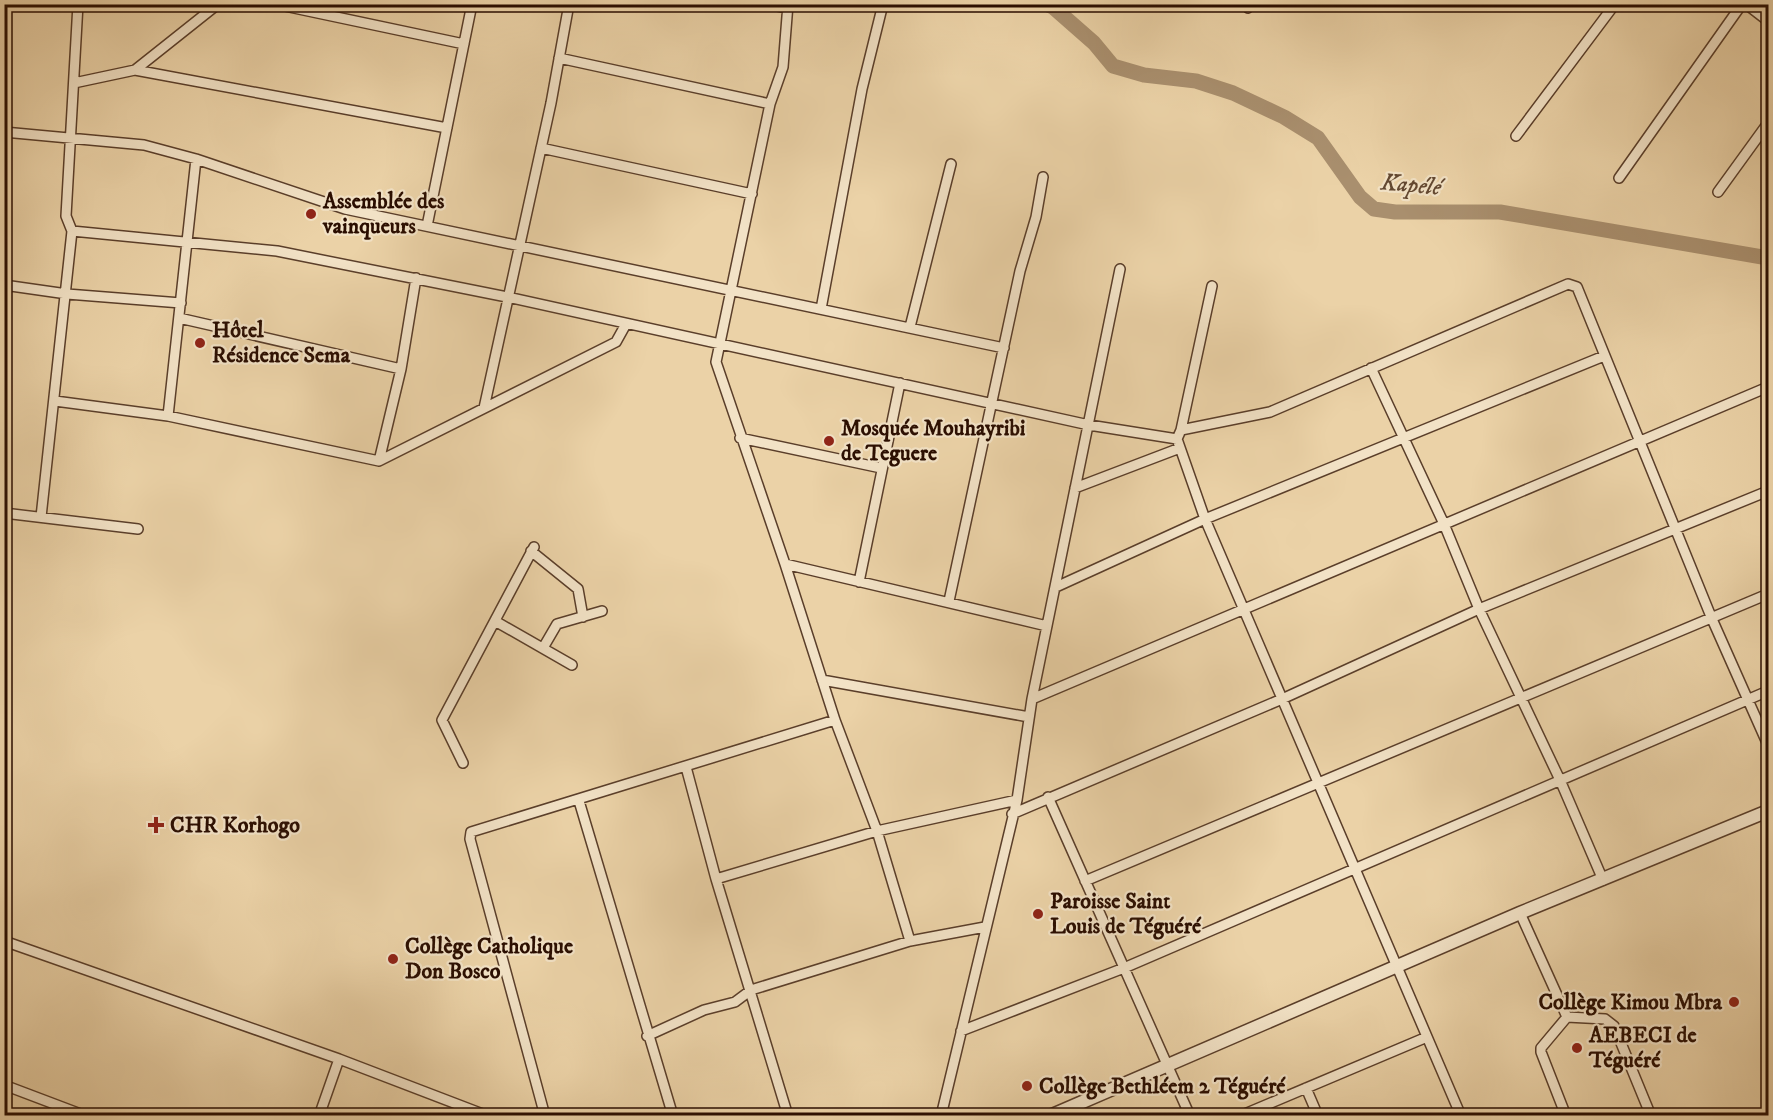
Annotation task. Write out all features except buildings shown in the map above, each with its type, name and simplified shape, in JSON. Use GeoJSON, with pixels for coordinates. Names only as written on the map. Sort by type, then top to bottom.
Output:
{"type":"FeatureCollection","features":[{"type":"Feature","properties":{"kind":"street"},"geometry":{"type":"LineString","coordinates":[[41,517],[67,294],[72,231],[66,216],[78,4]]}},
{"type":"Feature","properties":{"kind":"street"},"geometry":{"type":"LineString","coordinates":[[135,70],[218,4]]}},
{"type":"Feature","properties":{"kind":"street"},"geometry":{"type":"LineString","coordinates":[[275,4],[464,44]]}},
{"type":"Feature","properties":{"kind":"street"},"geometry":{"type":"LineString","coordinates":[[427,226],[472,4]]}},
{"type":"Feature","properties":{"kind":"street"},"geometry":{"type":"LineString","coordinates":[[484,408],[570,4]]}},
{"type":"Feature","properties":{"kind":"street"},"geometry":{"type":"LineString","coordinates":[[767,4],[787,6],[783,67],[770,104],[733,292],[716,362],[835,720],[877,831],[910,941]]}},
{"type":"Feature","properties":{"kind":"street"},"geometry":{"type":"LineString","coordinates":[[821,309],[862,88],[883,4]]}},
{"type":"Feature","properties":{"kind":"street"},"geometry":{"type":"LineString","coordinates":[[1516,136],[1615,4]]}},
{"type":"Feature","properties":{"kind":"street"},"geometry":{"type":"LineString","coordinates":[[1619,178],[1744,4],[1768,21]]}},
{"type":"Feature","properties":{"kind":"street"},"geometry":{"type":"LineString","coordinates":[[559,58],[770,104]]}},
{"type":"Feature","properties":{"kind":"street"},"geometry":{"type":"LineString","coordinates":[[74,83],[135,70],[447,128]]}},
{"type":"Feature","properties":{"kind":"street"},"geometry":{"type":"LineString","coordinates":[[1718,192],[1768,123]]}},
{"type":"Feature","properties":{"kind":"street"},"geometry":{"type":"LineString","coordinates":[[4,132],[144,145],[196,159],[345,209],[1004,348]]}},
{"type":"Feature","properties":{"kind":"street"},"geometry":{"type":"LineString","coordinates":[[541,148],[752,194]]}},
{"type":"Feature","properties":{"kind":"street"},"geometry":{"type":"LineString","coordinates":[[168,416],[196,159]]}},
{"type":"Feature","properties":{"kind":"street"},"geometry":{"type":"LineString","coordinates":[[910,327],[951,164]]}},
{"type":"Feature","properties":{"kind":"street"},"geometry":{"type":"LineString","coordinates":[[949,601],[1043,177]]}},
{"type":"Feature","properties":{"kind":"street"},"geometry":{"type":"LineString","coordinates":[[72,231],[277,251],[722,343],[991,404],[1089,424],[1180,439]]}},
{"type":"Feature","properties":{"kind":"street"},"geometry":{"type":"LineString","coordinates":[[941,1116],[1017,800],[1032,699],[1120,269]]}},
{"type":"Feature","properties":{"kind":"street"},"geometry":{"type":"LineString","coordinates":[[379,460],[401,369],[416,278]]}},
{"type":"Feature","properties":{"kind":"street"},"geometry":{"type":"LineString","coordinates":[[1075,488],[1180,439],[1270,412],[1568,284],[1577,287],[1712,619],[1768,745]]}},
{"type":"Feature","properties":{"kind":"street"},"geometry":{"type":"LineString","coordinates":[[4,285],[67,294],[181,303]]}},
{"type":"Feature","properties":{"kind":"street"},"geometry":{"type":"LineString","coordinates":[[1212,286],[1180,439],[1205,519],[1461,1116]]}},
{"type":"Feature","properties":{"kind":"street"},"geometry":{"type":"LineString","coordinates":[[179,318],[401,369]]}},
{"type":"Feature","properties":{"kind":"street"},"geometry":{"type":"LineString","coordinates":[[55,401],[168,416],[379,460],[616,342],[626,324]]}},
{"type":"Feature","properties":{"kind":"street"},"geometry":{"type":"LineString","coordinates":[[1056,587],[1205,519],[1604,356]]}},
{"type":"Feature","properties":{"kind":"street"},"geometry":{"type":"LineString","coordinates":[[1371,368],[1405,437],[1479,609],[1560,780],[1603,880]]}},
{"type":"Feature","properties":{"kind":"street"},"geometry":{"type":"LineString","coordinates":[[859,582],[900,383]]}},
{"type":"Feature","properties":{"kind":"street"},"geometry":{"type":"LineString","coordinates":[[1032,699],[1768,387]]}},
{"type":"Feature","properties":{"kind":"street"},"geometry":{"type":"LineString","coordinates":[[740,438],[881,468]]}},
{"type":"Feature","properties":{"kind":"street"},"geometry":{"type":"LineString","coordinates":[[1012,814],[1282,699],[1479,609],[1768,491]]}},
{"type":"Feature","properties":{"kind":"street"},"geometry":{"type":"LineString","coordinates":[[4,513],[138,529]]}},
{"type":"Feature","properties":{"kind":"street"},"geometry":{"type":"LineString","coordinates":[[463,763],[442,720],[533,549],[578,589],[583,616]]}},
{"type":"Feature","properties":{"kind":"street"},"geometry":{"type":"LineString","coordinates":[[785,564],[1047,626]]}},
{"type":"Feature","properties":{"kind":"street"},"geometry":{"type":"LineString","coordinates":[[1085,881],[1768,594]]}},
{"type":"Feature","properties":{"kind":"street"},"geometry":{"type":"LineString","coordinates":[[543,648],[557,624],[602,611]]}},
{"type":"Feature","properties":{"kind":"street"},"geometry":{"type":"LineString","coordinates":[[495,621],[572,665]]}},
{"type":"Feature","properties":{"kind":"street"},"geometry":{"type":"LineString","coordinates":[[822,680],[1029,717]]}},
{"type":"Feature","properties":{"kind":"street"},"geometry":{"type":"LineString","coordinates":[[961,1030],[1124,968],[1768,691]]}},
{"type":"Feature","properties":{"kind":"street"},"geometry":{"type":"LineString","coordinates":[[544,1116],[470,836],[477,829],[579,801],[835,720]]}},
{"type":"Feature","properties":{"kind":"street"},"geometry":{"type":"LineString","coordinates":[[686,767],[716,879],[788,1116]]}},
{"type":"Feature","properties":{"kind":"street"},"geometry":{"type":"LineString","coordinates":[[1048,797],[1190,1116]]}},
{"type":"Feature","properties":{"kind":"street"},"geometry":{"type":"LineString","coordinates":[[716,879],[877,831],[1017,800]]}},
{"type":"Feature","properties":{"kind":"street"},"geometry":{"type":"LineString","coordinates":[[579,801],[647,1036],[673,1116]]}},
{"type":"Feature","properties":{"kind":"street"},"geometry":{"type":"LineString","coordinates":[[1050,1116],[1520,913],[1768,811]]}},
{"type":"Feature","properties":{"kind":"street"},"geometry":{"type":"LineString","coordinates":[[1520,913],[1567,1017]]}},
{"type":"Feature","properties":{"kind":"street"},"geometry":{"type":"LineString","coordinates":[[647,1036],[704,1010],[735,1002],[751,990],[910,941],[986,927]]}},
{"type":"Feature","properties":{"kind":"street"},"geometry":{"type":"LineString","coordinates":[[4,941],[339,1059],[488,1116]]}},
{"type":"Feature","properties":{"kind":"street"},"geometry":{"type":"LineString","coordinates":[[1566,1116],[1541,1048],[1567,1017]]}},
{"type":"Feature","properties":{"kind":"street"},"geometry":{"type":"LineString","coordinates":[[1567,1017],[1605,1018],[1614,1026],[1651,1116]]}},
{"type":"Feature","properties":{"kind":"street"},"geometry":{"type":"LineString","coordinates":[[1240,1116],[1427,1037]]}},
{"type":"Feature","properties":{"kind":"street"},"geometry":{"type":"LineString","coordinates":[[320,1116],[339,1059]]}},
{"type":"Feature","properties":{"kind":"street"},"geometry":{"type":"LineString","coordinates":[[4,1085],[67,1112],[86,1116]]}},
{"type":"Feature","properties":{"kind":"street"},"geometry":{"type":"LineString","coordinates":[[1306,1088],[1318,1116]]}},
{"type":"Feature","properties":{"kind":"waterway","name":"Kapélé"},"geometry":{"type":"LineString","coordinates":[[1046,4],[1053,7],[1094,43],[1113,66],[1144,75],[1196,81],[1233,93],[1284,117],[1318,138],[1360,197],[1374,209],[1395,212],[1500,212],[1768,258]]}},
{"type":"Feature","properties":{"kind":"place","name":"Assemblée des vainqueurs"},"geometry":{"type":"Point","coordinates":[311,214]}},
{"type":"Feature","properties":{"kind":"place","name":"Hôtel Résidence Sema"},"geometry":{"type":"Point","coordinates":[200,343]}},
{"type":"Feature","properties":{"kind":"place","name":"Mosquée Mouhayribi de Teguere"},"geometry":{"type":"Point","coordinates":[829,441]}},
{"type":"Feature","properties":{"kind":"place","name":"CHR Korhogo"},"geometry":{"type":"Point","coordinates":[156,825]}},
{"type":"Feature","properties":{"kind":"place","name":"Paroisse Saint Louis de Téguéré"},"geometry":{"type":"Point","coordinates":[1038,914]}},
{"type":"Feature","properties":{"kind":"place","name":"Collège Catholique Don Bosco"},"geometry":{"type":"Point","coordinates":[393,959]}},
{"type":"Feature","properties":{"kind":"place","name":"Collège Kimou Mbra"},"geometry":{"type":"Point","coordinates":[1734,1002]}},
{"type":"Feature","properties":{"kind":"place","name":"AEBECI de Téguéré"},"geometry":{"type":"Point","coordinates":[1577,1048]}},
{"type":"Feature","properties":{"kind":"place","name":"Collège Bethléem 2 Téguéré"},"geometry":{"type":"Point","coordinates":[1027,1086]}}]}
